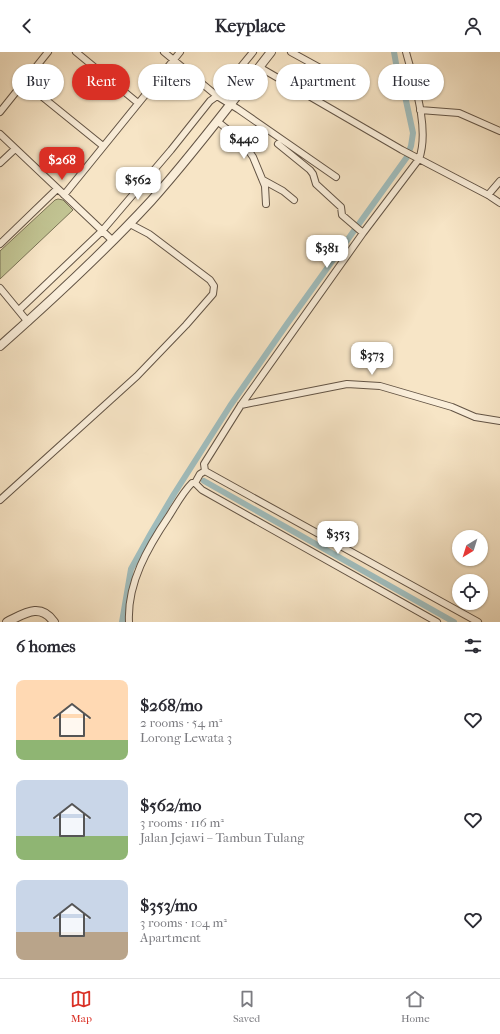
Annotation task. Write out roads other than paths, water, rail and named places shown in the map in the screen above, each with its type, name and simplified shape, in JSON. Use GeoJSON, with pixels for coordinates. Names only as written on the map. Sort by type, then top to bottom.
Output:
{"type":"FeatureCollection","features":[{"type":"Feature","properties":{"kind":"street"},"geometry":{"type":"LineString","coordinates":[[38,64],[48,52]]}},
{"type":"Feature","properties":{"kind":"street"},"geometry":{"type":"LineString","coordinates":[[76,52],[138,103]]}},
{"type":"Feature","properties":{"kind":"street"},"geometry":{"type":"LineString","coordinates":[[164,52],[213,93]]}},
{"type":"Feature","properties":{"kind":"street"},"geometry":{"type":"LineString","coordinates":[[64,195],[180,52]]}},
{"type":"Feature","properties":{"kind":"street"},"geometry":{"type":"LineString","coordinates":[[243,64],[253,52]]}},
{"type":"Feature","properties":{"kind":"street"},"geometry":{"type":"LineString","coordinates":[[262,64],[272,52]]}},
{"type":"Feature","properties":{"kind":"street"},"geometry":{"type":"LineString","coordinates":[[291,52],[313,64]]}},
{"type":"Feature","properties":{"kind":"street"},"geometry":{"type":"LineString","coordinates":[[205,471],[204,464],[241,405],[423,145],[420,110],[406,52]]}},
{"type":"Feature","properties":{"kind":"street"},"geometry":{"type":"LineString","coordinates":[[268,72],[402,150],[488,195],[500,203]]}},
{"type":"Feature","properties":{"kind":"street"},"geometry":{"type":"LineString","coordinates":[[0,112],[12,97]]}},
{"type":"Feature","properties":{"kind":"street"},"geometry":{"type":"LineString","coordinates":[[19,310],[102,231],[213,99]]}},
{"type":"Feature","properties":{"kind":"street"},"geometry":{"type":"LineString","coordinates":[[46,100],[103,146]]}},
{"type":"Feature","properties":{"kind":"street"},"geometry":{"type":"LineString","coordinates":[[224,100],[336,177]]}},
{"type":"Feature","properties":{"kind":"street"},"geometry":{"type":"LineString","coordinates":[[0,346],[28,322],[130,224],[174,174],[233,100]]}},
{"type":"Feature","properties":{"kind":"street"},"geometry":{"type":"LineString","coordinates":[[420,110],[459,113],[500,132]]}},
{"type":"Feature","properties":{"kind":"street"},"geometry":{"type":"LineString","coordinates":[[217,121],[242,141],[253,157],[263,180],[266,204]]}},
{"type":"Feature","properties":{"kind":"street"},"geometry":{"type":"LineString","coordinates":[[0,134],[113,241]]}},
{"type":"Feature","properties":{"kind":"street"},"geometry":{"type":"LineString","coordinates":[[278,144],[310,170],[316,184],[341,207],[342,215],[362,232]]}},
{"type":"Feature","properties":{"kind":"street"},"geometry":{"type":"LineString","coordinates":[[0,163],[15,149]]}},
{"type":"Feature","properties":{"kind":"street"},"geometry":{"type":"LineString","coordinates":[[263,180],[283,191],[294,200]]}},
{"type":"Feature","properties":{"kind":"street"},"geometry":{"type":"LineString","coordinates":[[488,195],[500,181]]}},
{"type":"Feature","properties":{"kind":"street"},"geometry":{"type":"LineString","coordinates":[[0,244],[57,189]]}},
{"type":"Feature","properties":{"kind":"street"},"geometry":{"type":"LineString","coordinates":[[0,500],[137,376],[186,325],[212,294],[214,286],[210,280],[150,234],[130,224]]}},
{"type":"Feature","properties":{"kind":"street"},"geometry":{"type":"LineString","coordinates":[[0,288],[28,322]]}},
{"type":"Feature","properties":{"kind":"street"},"geometry":{"type":"LineString","coordinates":[[241,405],[347,384],[380,386],[452,407],[476,417],[500,421]]}},
{"type":"Feature","properties":{"kind":"street"},"geometry":{"type":"LineString","coordinates":[[129,622],[128,614],[134,584],[148,548],[188,487],[194,483],[200,474],[205,471]]}},
{"type":"Feature","properties":{"kind":"street"},"geometry":{"type":"LineString","coordinates":[[205,471],[478,622]]}},
{"type":"Feature","properties":{"kind":"street"},"geometry":{"type":"LineString","coordinates":[[194,483],[202,490],[437,622]]}},
{"type":"Feature","properties":{"kind":"street"},"geometry":{"type":"LineString","coordinates":[[6,622],[28,612],[36,611],[46,614],[54,622]]}},
{"type":"Feature","properties":{"kind":"waterway"},"geometry":{"type":"LineString","coordinates":[[122,622],[131,569],[174,494],[230,406],[407,157],[411,146],[413,133],[394,52]]}},
{"type":"Feature","properties":{"kind":"waterway"},"geometry":{"type":"LineString","coordinates":[[204,481],[454,622]]}}]}
